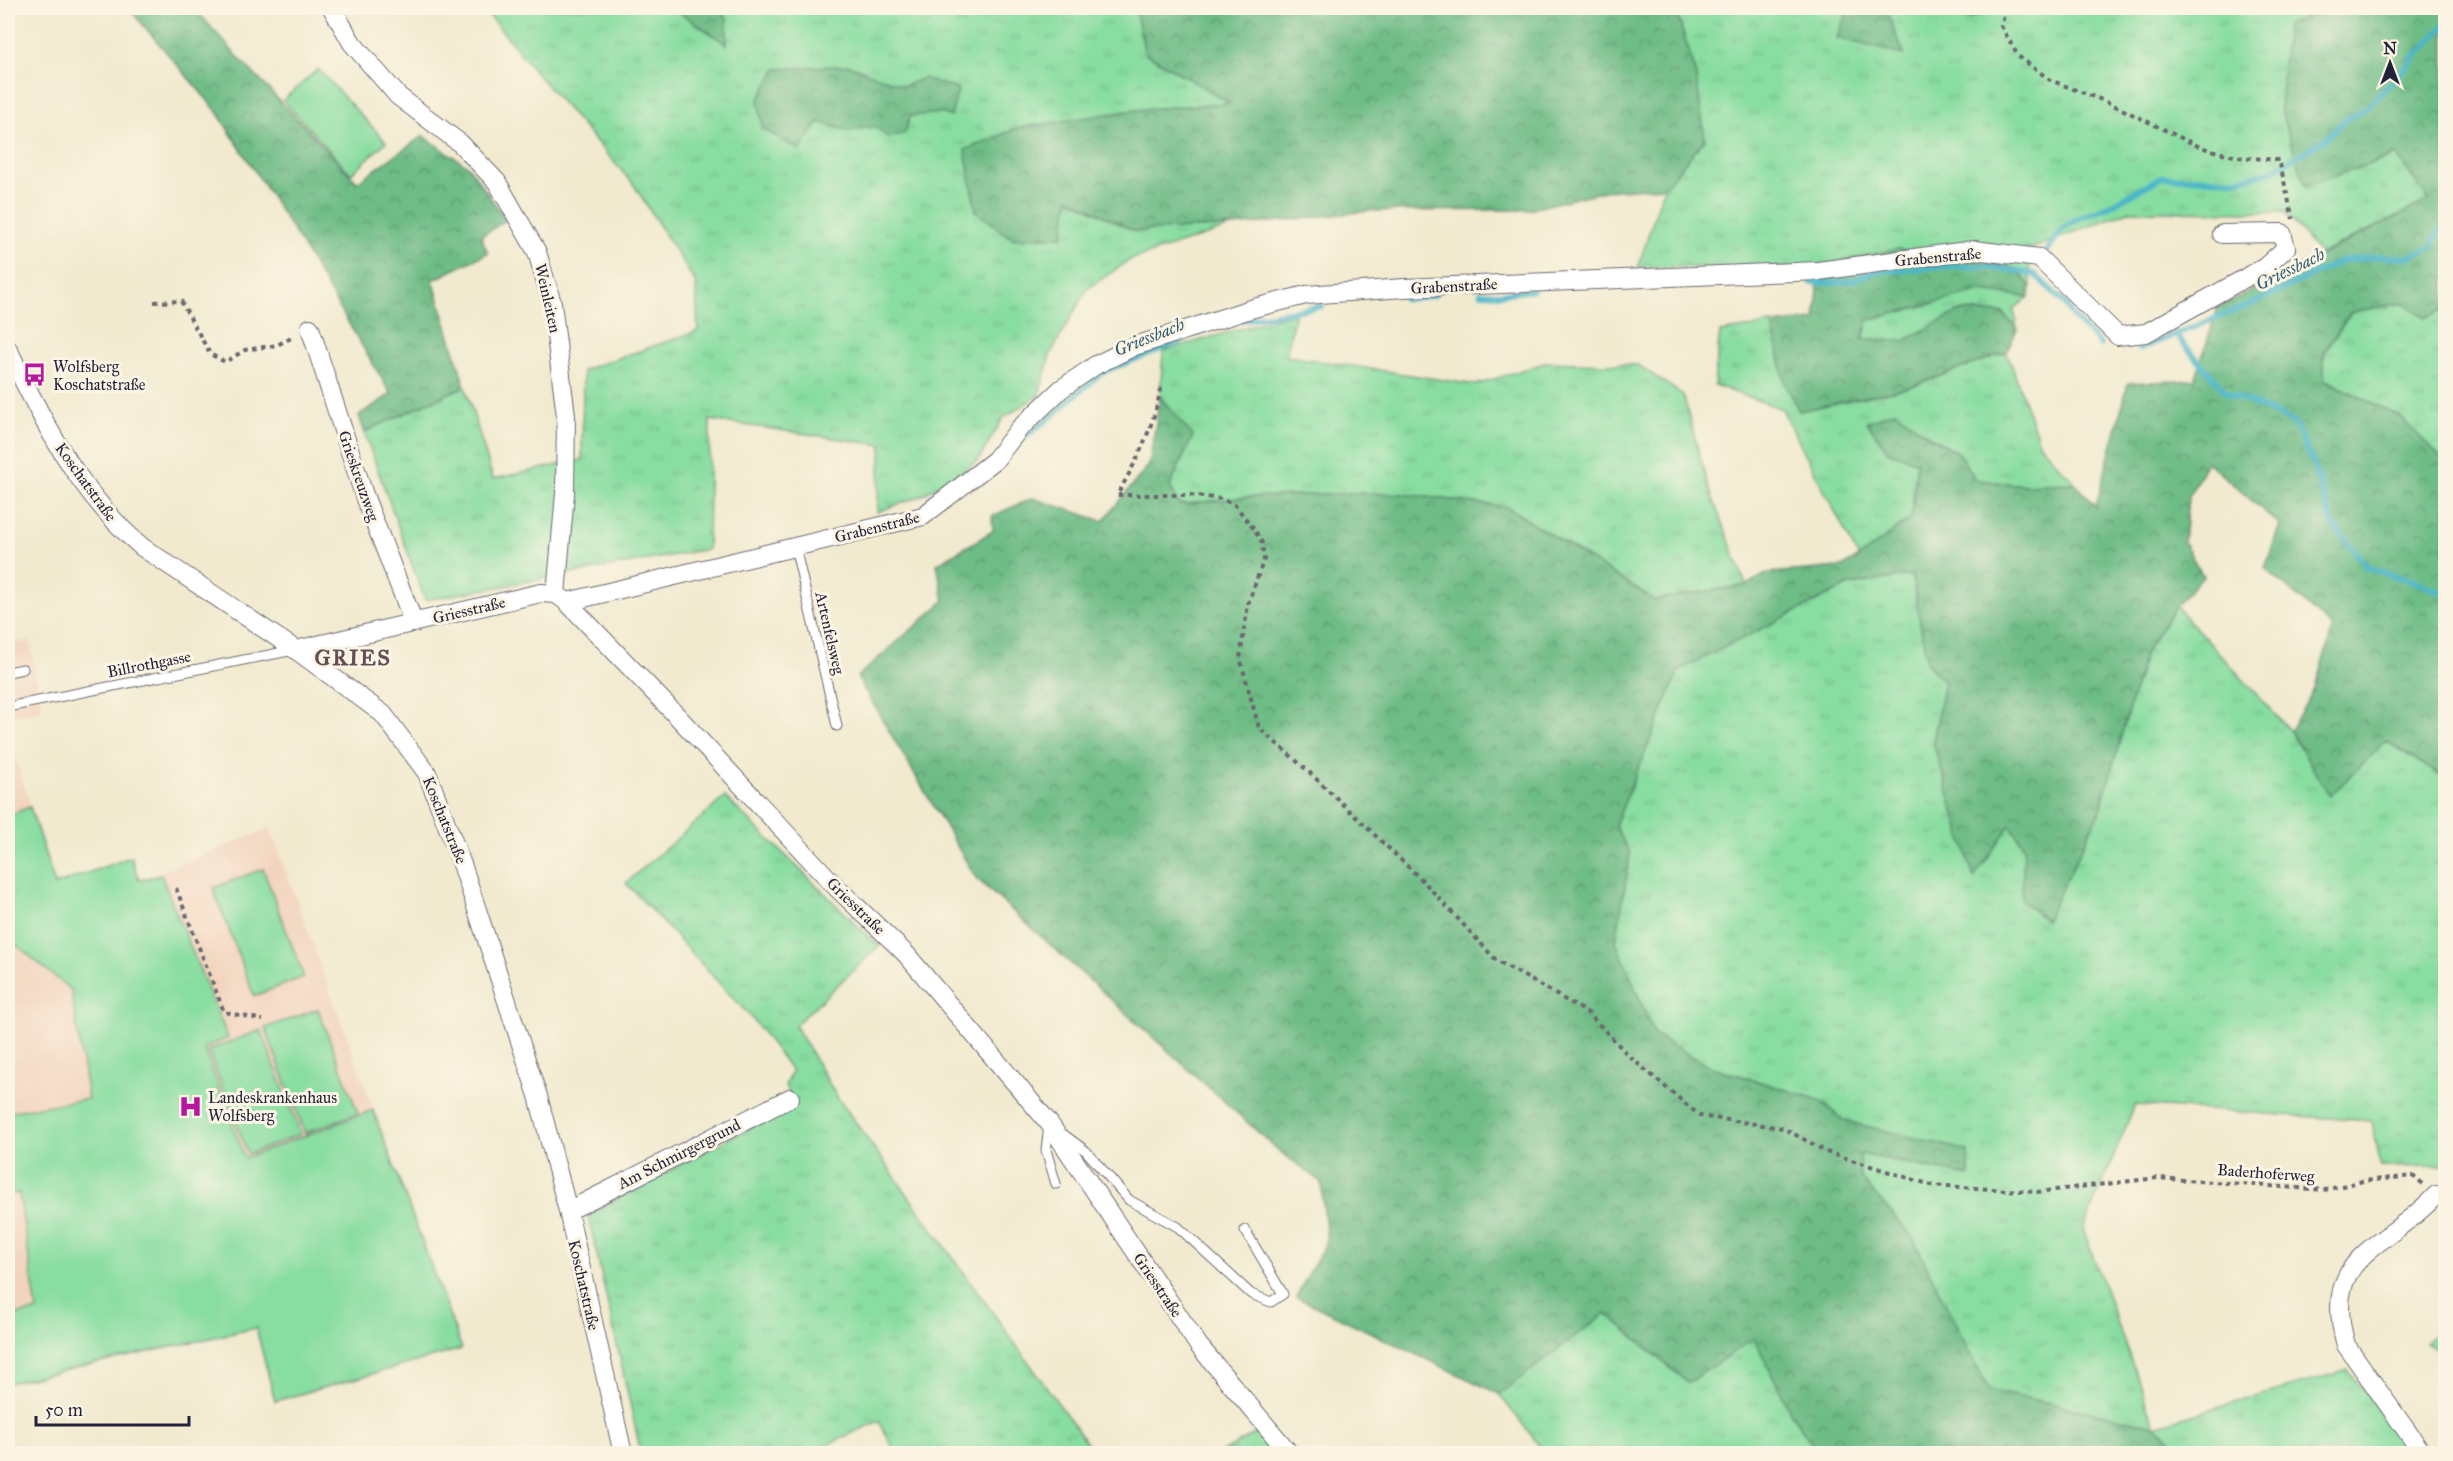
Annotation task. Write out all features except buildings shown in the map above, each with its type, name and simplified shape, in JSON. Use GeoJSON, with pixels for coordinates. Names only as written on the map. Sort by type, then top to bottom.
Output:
{"type":"FeatureCollection","features":[{"type":"Feature","properties":{"kind":"street","name":"Weinleiten"},"geometry":{"type":"LineString","coordinates":[[332,8],[352,43],[398,96],[461,144],[497,182],[537,252],[552,303],[566,416],[561,598]]}},
{"type":"Feature","properties":{"kind":"street"},"geometry":{"type":"LineString","coordinates":[[2222,234],[2282,232],[2286,248]]}},
{"type":"Feature","properties":{"kind":"street","name":"Grabenstraße"},"geometry":{"type":"LineString","coordinates":[[561,598],[795,547],[923,516],[995,460],[1020,429],[1061,389],[1096,365],[1135,346],[1254,308],[1306,295],[1439,286],[1818,271],[1974,250],[2039,258],[2118,336],[2146,333],[2265,267],[2286,248]]}},
{"type":"Feature","properties":{"kind":"street","name":"Grieskreuzweg"},"geometry":{"type":"LineString","coordinates":[[310,328],[364,495],[414,623]]}},
{"type":"Feature","properties":{"kind":"street","name":"Koschatstraße"},"geometry":{"type":"LineString","coordinates":[[8,349],[68,463],[120,528],[142,547],[296,650],[382,714],[427,773],[464,867],[538,1096],[568,1211],[622,1454]]}},
{"type":"Feature","properties":{"kind":"street","name":"Griesstraße"},"geometry":{"type":"LineString","coordinates":[[296,650],[541,593],[561,598],[678,717],[837,888],[904,953],[1049,1123],[1199,1346],[1290,1454]]}},
{"type":"Feature","properties":{"kind":"street","name":"Am Schmirgergrund"},"geometry":{"type":"LineString","coordinates":[[568,1211],[790,1098]]}},
{"type":"Feature","properties":{"kind":"street"},"geometry":{"type":"LineString","coordinates":[[2423,1454],[2346,1345],[2338,1305],[2343,1287],[2354,1264],[2373,1245],[2418,1214],[2436,1195]]}},
{"type":"Feature","properties":{"kind":"lane","name":"Artenfelsweg"},"geometry":{"type":"LineString","coordinates":[[795,547],[837,726]]}},
{"type":"Feature","properties":{"kind":"lane","name":"Billrothgasse"},"geometry":{"type":"LineString","coordinates":[[8,707],[296,650]]}},
{"type":"Feature","properties":{"kind":"lane"},"geometry":{"type":"LineString","coordinates":[[8,672],[23,669]]}},
{"type":"Feature","properties":{"kind":"lane"},"geometry":{"type":"LineString","coordinates":[[1049,1123],[1046,1150],[1056,1184]]}},
{"type":"Feature","properties":{"kind":"lane"},"geometry":{"type":"LineString","coordinates":[[1049,1123],[1086,1151],[1128,1200],[1178,1227],[1251,1294],[1271,1302],[1283,1294],[1245,1230]]}},
{"type":"Feature","properties":{"kind":"path"},"geometry":{"type":"LineString","coordinates":[[2006,8],[2001,26],[2018,56],[2050,80],[2107,102],[2200,147],[2237,157],[2278,160],[2295,225],[2286,248]]}},
{"type":"Feature","properties":{"kind":"path"},"geometry":{"type":"LineString","coordinates":[[154,302],[181,301],[210,354],[225,362],[245,350],[277,345],[310,328]]}},
{"type":"Feature","properties":{"kind":"path","name":"Baderhoferweg"},"geometry":{"type":"LineString","coordinates":[[1161,388],[1157,410],[1142,451],[1117,495],[1190,495],[1222,499],[1234,505],[1254,529],[1262,543],[1264,559],[1248,604],[1240,658],[1259,728],[1308,771],[1425,883],[1496,960],[1588,1013],[1630,1057],[1700,1116],[1784,1128],[1828,1153],[1931,1185],[2037,1192],[2157,1178],[2325,1190],[2363,1181],[2413,1176],[2436,1195]]}},
{"type":"Feature","properties":{"kind":"path"},"geometry":{"type":"LineString","coordinates":[[176,888],[224,1012],[263,1020]]}},
{"type":"Feature","properties":{"kind":"shaded area"},"geometry":{"type":"Polygon","coordinates":[[[30,641],[42,710],[8,717],[8,644],[30,641]]]}},
{"type":"Feature","properties":{"kind":"shaded area","name":"Landeskrankenhaus Wolfsberg"},"geometry":{"type":"Polygon","coordinates":[[[8,733],[55,885],[131,857],[140,880],[270,828],[462,1349],[275,1401],[256,1328],[8,1383],[8,733]]]}},
{"type":"Feature","properties":{"kind":"green space"},"geometry":{"type":"Polygon","coordinates":[[[124,8],[194,8],[357,182],[423,136],[469,167],[506,220],[481,236],[488,253],[433,280],[465,386],[364,432],[359,415],[391,394],[296,235],[215,109],[131,11],[124,8]]]}},
{"type":"Feature","properties":{"kind":"green space"},"geometry":{"type":"Polygon","coordinates":[[[483,8],[673,8],[726,44],[727,19],[717,8],[1135,8],[1145,53],[1231,103],[1135,110],[1068,198],[1134,231],[1234,226],[1130,260],[1087,289],[1050,355],[1039,395],[1003,418],[978,461],[921,496],[877,512],[882,445],[710,420],[708,549],[425,600],[364,432],[465,386],[493,479],[582,460],[583,370],[698,331],[696,283],[634,185],[483,8]]]}},
{"type":"Feature","properties":{"kind":"green space"},"geometry":{"type":"Polygon","coordinates":[[[673,8],[717,8],[727,19],[727,44],[673,8]]]}},
{"type":"Feature","properties":{"kind":"green space"},"geometry":{"type":"Polygon","coordinates":[[[1135,8],[1675,8],[1695,70],[1705,139],[1664,187],[1604,191],[1528,210],[1369,211],[1234,226],[1134,231],[1069,198],[1063,236],[1012,239],[976,211],[965,150],[1017,128],[1135,110],[1230,103],[1145,53],[1135,8]]]}},
{"type":"Feature","properties":{"kind":"green space"},"geometry":{"type":"Polygon","coordinates":[[[1675,8],[1849,8],[1837,38],[1904,54],[1885,8],[1970,18],[2003,8],[2325,8],[2286,26],[2306,186],[2396,155],[2430,200],[2320,254],[2285,212],[2129,211],[2028,250],[2031,287],[2016,269],[1638,267],[1664,187],[1705,139],[1695,70],[1675,8]]]}},
{"type":"Feature","properties":{"kind":"green space"},"geometry":{"type":"Polygon","coordinates":[[[1849,8],[1885,8],[1904,55],[1837,38],[1849,8]]]}},
{"type":"Feature","properties":{"kind":"green space"},"geometry":{"type":"Polygon","coordinates":[[[1888,8],[2003,8],[1970,18],[1888,8]]]}},
{"type":"Feature","properties":{"kind":"green space"},"geometry":{"type":"Polygon","coordinates":[[[2325,8],[2445,8],[2445,309],[2425,318],[2403,303],[2351,312],[2324,353],[2324,380],[2399,416],[2445,462],[2445,778],[2386,741],[2330,796],[2290,731],[2315,687],[2333,628],[2265,568],[2280,525],[2207,462],[2188,498],[2184,543],[2203,576],[2176,606],[2145,652],[2099,814],[2046,920],[2022,901],[2024,847],[2010,825],[1974,878],[1933,742],[1944,682],[1927,663],[1912,575],[1849,585],[1679,670],[1615,825],[1630,854],[1616,941],[1654,1034],[1708,1066],[1819,1100],[1845,1121],[1968,1151],[1969,1176],[1860,1154],[1860,1177],[1912,1237],[1989,1390],[2155,1426],[2188,1453],[1818,1453],[1792,1415],[1754,1338],[1688,1383],[1606,1313],[1499,1394],[1296,1297],[1327,1240],[1321,1182],[1279,1151],[976,878],[857,677],[944,601],[937,564],[993,531],[992,516],[1033,498],[1103,521],[1149,465],[1160,397],[1193,436],[1170,486],[1179,505],[1248,497],[1356,493],[1403,494],[1507,507],[1654,600],[1746,585],[1768,573],[1842,567],[1911,518],[1917,462],[1888,451],[1867,422],[1895,411],[1929,436],[1959,453],[1975,480],[2023,485],[2075,483],[2096,506],[2128,383],[2195,380],[2218,307],[2429,200],[2396,155],[2306,186],[2280,109],[2286,26],[2325,8]]]}},
{"type":"Feature","properties":{"kind":"green space"},"geometry":{"type":"Polygon","coordinates":[[[849,65],[903,86],[924,78],[958,89],[951,117],[942,113],[910,116],[905,133],[888,138],[875,126],[849,131],[819,122],[800,150],[763,129],[758,101],[776,69],[849,65]]]}},
{"type":"Feature","properties":{"kind":"green space"},"geometry":{"type":"Polygon","coordinates":[[[318,69],[386,142],[351,174],[283,100],[318,69]]]}},
{"type":"Feature","properties":{"kind":"green space"},"geometry":{"type":"Polygon","coordinates":[[[1898,249],[2008,266],[2016,269],[2031,287],[2029,297],[1981,291],[1868,320],[1863,339],[1904,341],[1960,311],[2003,313],[2017,329],[2007,352],[1906,388],[1799,411],[1785,383],[1772,324],[1815,320],[1818,290],[1811,268],[1898,249]]]}},
{"type":"Feature","properties":{"kind":"green space"},"geometry":{"type":"Polygon","coordinates":[[[1981,291],[2029,297],[2014,309],[2017,329],[2003,313],[1960,311],[1904,341],[1863,339],[1868,320],[1981,291]]]}},
{"type":"Feature","properties":{"kind":"green space"},"geometry":{"type":"Polygon","coordinates":[[[2404,303],[2425,318],[2445,309],[2445,462],[2399,416],[2324,379],[2324,354],[2351,312],[2404,303]]]}},
{"type":"Feature","properties":{"kind":"green space"},"geometry":{"type":"Polygon","coordinates":[[[1295,313],[1286,356],[1476,385],[1547,362],[1638,365],[1683,395],[1708,486],[1746,585],[1654,600],[1507,507],[1403,494],[1356,493],[1248,497],[1179,505],[1170,486],[1192,436],[1160,397],[1163,351],[1295,313]]]}},
{"type":"Feature","properties":{"kind":"green space"},"geometry":{"type":"Polygon","coordinates":[[[1772,324],[1785,383],[1800,411],[1906,388],[2007,352],[2040,445],[2075,483],[2023,485],[1975,480],[1959,453],[1929,436],[1894,411],[1867,422],[1888,451],[1917,461],[1911,518],[1859,558],[1782,409],[1714,385],[1720,332],[1772,324]]]}},
{"type":"Feature","properties":{"kind":"green space"},"geometry":{"type":"Polygon","coordinates":[[[1912,575],[1927,663],[1944,682],[1933,742],[1974,877],[2010,824],[2024,847],[2022,901],[2045,920],[2099,814],[2145,652],[2176,606],[2290,731],[2330,795],[2386,741],[2445,778],[2445,1166],[2381,1167],[2372,1121],[2135,1105],[2083,1229],[2155,1426],[1989,1391],[1912,1237],[1860,1177],[1859,1153],[1969,1176],[1968,1152],[1845,1121],[1819,1100],[1708,1066],[1654,1034],[1616,941],[1630,854],[1615,825],[1679,670],[1849,585],[1912,575]]]}},
{"type":"Feature","properties":{"kind":"green space"},"geometry":{"type":"Polygon","coordinates":[[[725,797],[879,946],[795,1025],[835,1094],[1094,1453],[896,1453],[879,1421],[809,1453],[641,1453],[588,1215],[795,1103],[785,1085],[792,1071],[751,1017],[626,883],[725,797]]]}},
{"type":"Feature","properties":{"kind":"green space","name":"Landeskrankenhaus Wolfsberg"},"geometry":{"type":"Polygon","coordinates":[[[30,807],[55,885],[131,857],[139,880],[161,875],[228,1038],[204,1048],[245,1158],[373,1110],[462,1349],[275,1401],[256,1328],[8,1383],[8,1316],[37,1311],[19,1193],[8,1194],[8,1112],[88,1099],[71,990],[14,943],[8,926],[8,815],[30,807]]]}},
{"type":"Feature","properties":{"kind":"green space"},"geometry":{"type":"Polygon","coordinates":[[[263,869],[304,977],[254,996],[213,888],[263,869]]]}},
{"type":"Feature","properties":{"kind":"green space"},"geometry":{"type":"Polygon","coordinates":[[[318,1009],[358,1113],[305,1133],[265,1028],[318,1009]]]}},
{"type":"Feature","properties":{"kind":"green space"},"geometry":{"type":"Polygon","coordinates":[[[261,1030],[301,1134],[248,1154],[208,1050],[261,1030]]]}},
{"type":"Feature","properties":{"kind":"green space"},"geometry":{"type":"Polygon","coordinates":[[[1606,1313],[1688,1383],[1754,1337],[1792,1415],[1819,1452],[1545,1453],[1499,1394],[1606,1313]]]}},
{"type":"Feature","properties":{"kind":"green space"},"geometry":{"type":"Polygon","coordinates":[[[2445,1328],[2445,1357],[2425,1342],[2445,1328]]]}},
{"type":"Feature","properties":{"kind":"green space"},"geometry":{"type":"Polygon","coordinates":[[[2348,1370],[2411,1453],[2188,1453],[2155,1426],[2348,1370]]]}},
{"type":"Feature","properties":{"kind":"green space"},"geometry":{"type":"Polygon","coordinates":[[[1256,1433],[1273,1453],[1221,1453],[1256,1433]]]}},
{"type":"Feature","properties":{"kind":"waterway"},"geometry":{"type":"LineString","coordinates":[[2046,253],[2062,229],[2077,219],[2113,204],[2162,177],[2236,180],[2269,172],[2323,141],[2344,121],[2368,107],[2446,24]]}},
{"type":"Feature","properties":{"kind":"waterway","name":"Griessbach"},"geometry":{"type":"LineString","coordinates":[[2139,349],[2254,303],[2341,261],[2381,256],[2406,258],[2430,248],[2446,220]]}},
{"type":"Feature","properties":{"kind":"waterway","name":"Griessbach"},"geometry":{"type":"LineString","coordinates":[[1811,282],[1850,281],[1877,271],[1912,270],[1937,266],[1988,267],[2034,274],[2064,302],[2073,317],[2101,345]]}},
{"type":"Feature","properties":{"kind":"waterway","name":"Griessbach"},"geometry":{"type":"LineString","coordinates":[[1481,293],[1500,294],[1533,290]]}},
{"type":"Feature","properties":{"kind":"waterway","name":"Griessbach"},"geometry":{"type":"LineString","coordinates":[[1405,299],[1435,295]]}},
{"type":"Feature","properties":{"kind":"waterway","name":"Griessbach"},"geometry":{"type":"LineString","coordinates":[[1243,320],[1322,306]]}},
{"type":"Feature","properties":{"kind":"waterway"},"geometry":{"type":"LineString","coordinates":[[2175,334],[2226,392],[2294,422],[2314,466],[2332,523],[2368,568],[2416,582],[2446,594]]}},
{"type":"Feature","properties":{"kind":"waterway","name":"Griessbach"},"geometry":{"type":"LineString","coordinates":[[1021,439],[1053,415],[1101,373],[1185,339]]}},
{"type":"Feature","properties":{"kind":"place","name":"Wolfsberg Koschatstraße"},"geometry":{"type":"Point","coordinates":[35,375]}},
{"type":"Feature","properties":{"kind":"place","name":"Landeskrankenhaus Wolfsberg"},"geometry":{"type":"Point","coordinates":[190,1106]}},
{"type":"Feature","properties":{"kind":"district","name":"GRIES"},"geometry":{"type":"Point","coordinates":[353,657]}}]}
